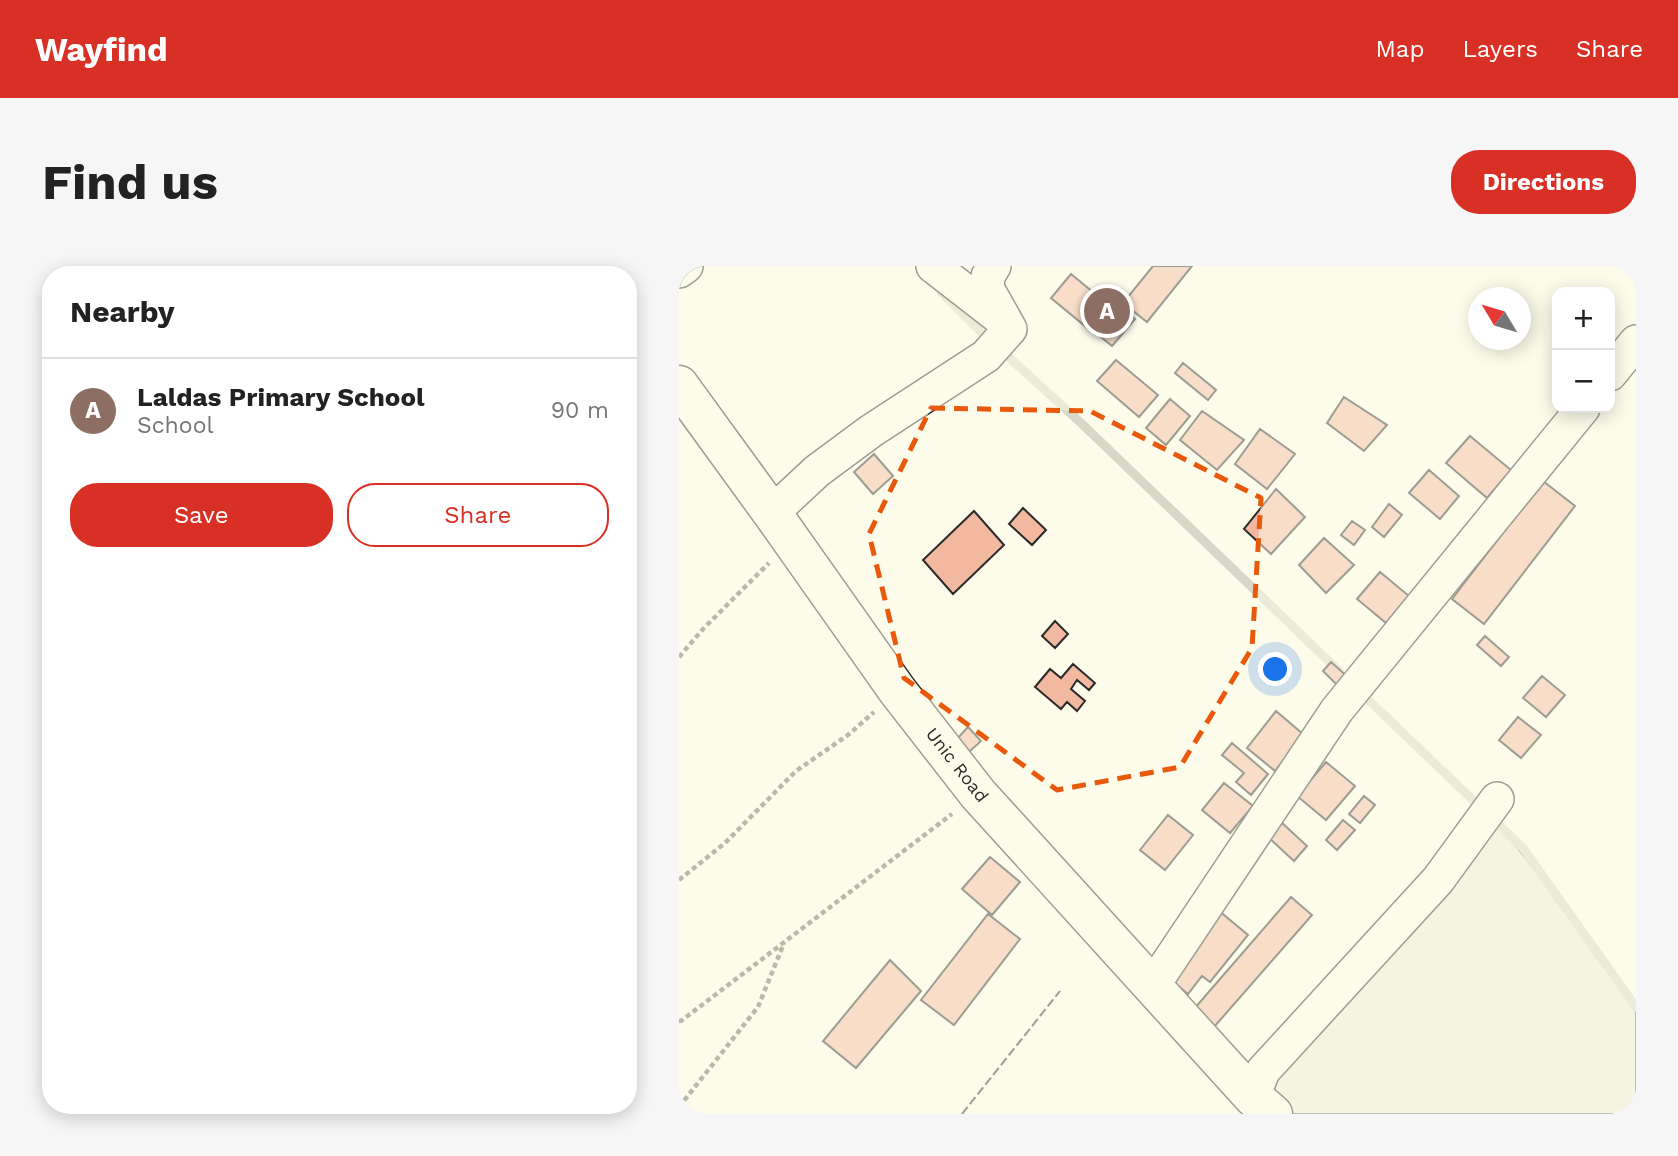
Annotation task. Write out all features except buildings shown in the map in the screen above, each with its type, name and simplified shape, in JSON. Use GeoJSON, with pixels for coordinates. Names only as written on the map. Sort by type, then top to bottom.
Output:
{"type":"FeatureCollection","features":[{"type":"Feature","properties":{"kind":"main road","name":"Unic Road"},"geometry":{"type":"LineString","coordinates":[[679,384],[897,690],[978,794],[1151,987],[1263,1106]]}},
{"type":"Feature","properties":{"kind":"street"},"geometry":{"type":"LineString","coordinates":[[679,271],[686,266]]}},
{"type":"Feature","properties":{"kind":"street"},"geometry":{"type":"LineString","coordinates":[[933,266],[1007,326]]}},
{"type":"Feature","properties":{"kind":"street"},"geometry":{"type":"LineString","coordinates":[[994,266],[988,276],[987,288],[1007,326]]}},
{"type":"Feature","properties":{"kind":"street"},"geometry":{"type":"LineString","coordinates":[[782,527],[817,471],[870,431],[986,356],[1007,326]]}},
{"type":"Feature","properties":{"kind":"street"},"geometry":{"type":"LineString","coordinates":[[1615,368],[1636,342]]}},
{"type":"Feature","properties":{"kind":"street"},"geometry":{"type":"LineString","coordinates":[[1151,987],[1344,703],[1579,413]]}},
{"type":"Feature","properties":{"kind":"street"},"geometry":{"type":"LineString","coordinates":[[1263,1106],[1263,1071],[1438,880],[1484,818]]}},
{"type":"Feature","properties":{"kind":"path"},"geometry":{"type":"LineString","coordinates":[[679,657],[782,527]]}},
{"type":"Feature","properties":{"kind":"path"},"geometry":{"type":"LineString","coordinates":[[679,880],[725,843],[796,771],[848,734],[888,701],[897,690]]}},
{"type":"Feature","properties":{"kind":"path"},"geometry":{"type":"LineString","coordinates":[[679,1021],[978,794]]}},
{"type":"Feature","properties":{"kind":"path"},"geometry":{"type":"LineString","coordinates":[[679,1107],[758,1007],[784,942]]}},
{"type":"Feature","properties":{"kind":"highlighted area"},"geometry":{"type":"Polygon","coordinates":[[[931,408],[1090,411],[1261,498],[1252,648],[1180,767],[1057,790],[904,678],[869,534],[931,408]]]}},
{"type":"Feature","properties":{"kind":"shaded area"},"geometry":{"type":"Polygon","coordinates":[[[1498,823],[1636,1006],[1636,1114],[1288,1114],[1263,1091],[1498,823]]]}},
{"type":"Feature","properties":{"kind":"waterway"},"geometry":{"type":"LineString","coordinates":[[941,292],[1339,671]]}},
{"type":"Feature","properties":{"kind":"waterway"},"geometry":{"type":"LineString","coordinates":[[1359,691],[1523,848],[1636,1007]]}},
{"type":"Feature","properties":{"kind":"fence"},"geometry":{"type":"LineString","coordinates":[[962,1114],[1060,991]]}},
{"type":"Feature","properties":{"kind":"place","name":"Laldas Primary School"},"geometry":{"type":"Point","coordinates":[1107,311]}}]}
